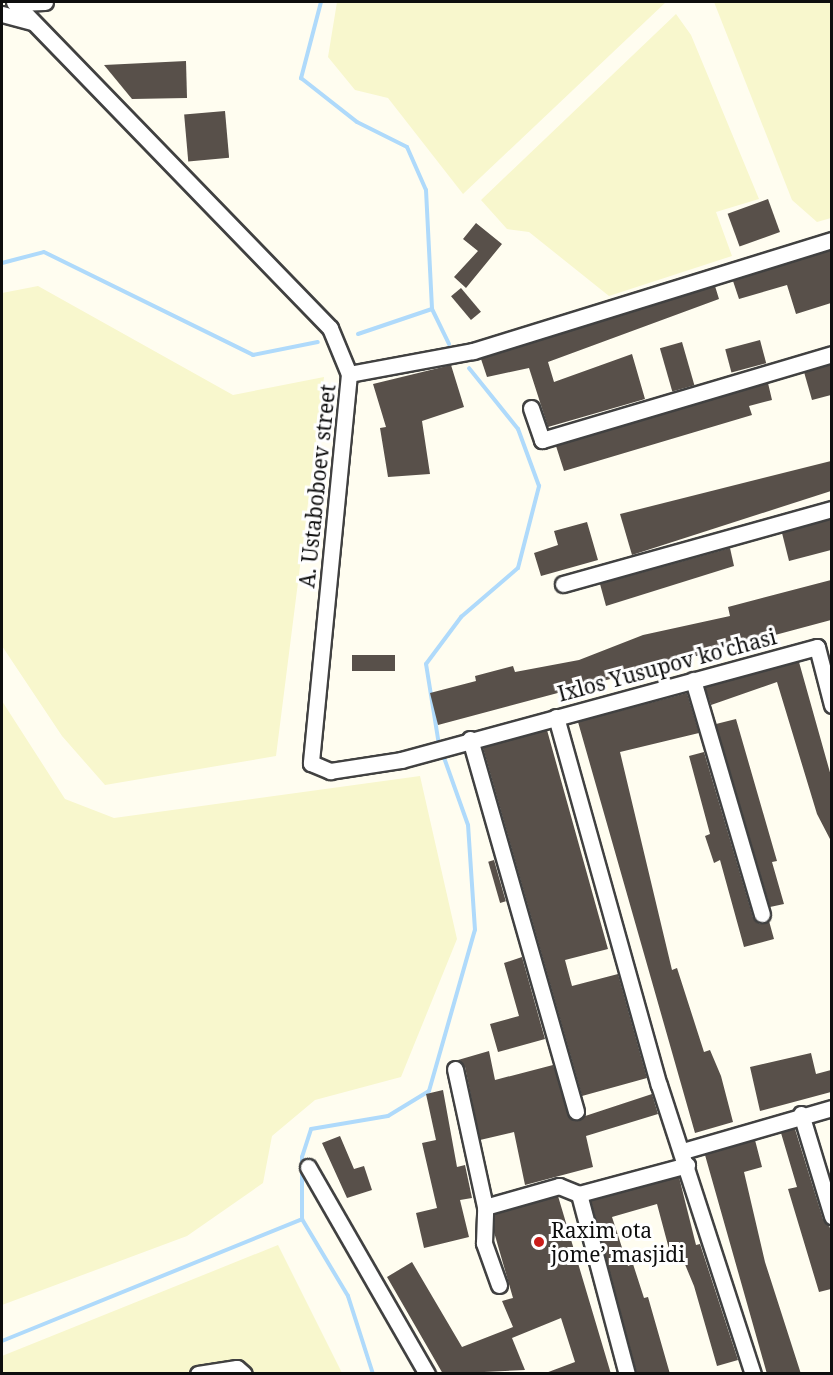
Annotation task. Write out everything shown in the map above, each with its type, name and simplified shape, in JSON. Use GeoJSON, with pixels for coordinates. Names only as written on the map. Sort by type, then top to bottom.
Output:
{"type":"FeatureCollection","features":[{"type":"Feature","properties":{"kind":"street"},"geometry":{"type":"LineString","coordinates":[[15,2],[45,2]]}},
{"type":"Feature","properties":{"kind":"street","name":"A. Ustaboboev street"},"geometry":{"type":"LineString","coordinates":[[15,2],[330,328],[349,374],[311,763],[330,771],[434,751]]}},
{"type":"Feature","properties":{"kind":"street"},"geometry":{"type":"LineString","coordinates":[[2,14],[32,22]]}},
{"type":"Feature","properties":{"kind":"street"},"geometry":{"type":"LineString","coordinates":[[349,374],[473,351],[831,240]]}},
{"type":"Feature","properties":{"kind":"street"},"geometry":{"type":"LineString","coordinates":[[531,408],[542,440],[831,354]]}},
{"type":"Feature","properties":{"kind":"street"},"geometry":{"type":"LineString","coordinates":[[563,584],[831,509]]}},
{"type":"Feature","properties":{"kind":"street","name":"Ixlos Yusupov ko'chasi"},"geometry":{"type":"LineString","coordinates":[[434,751],[470,739],[824,644],[831,705]]}},
{"type":"Feature","properties":{"kind":"street"},"geometry":{"type":"LineString","coordinates":[[693,680],[762,914]]}},
{"type":"Feature","properties":{"kind":"street"},"geometry":{"type":"LineString","coordinates":[[556,717],[659,1085],[685,1158],[753,1374]]}},
{"type":"Feature","properties":{"kind":"street"},"geometry":{"type":"LineString","coordinates":[[470,739],[576,1111]]}},
{"type":"Feature","properties":{"kind":"street"},"geometry":{"type":"LineString","coordinates":[[455,1069],[485,1207],[484,1243],[500,1285]]}},
{"type":"Feature","properties":{"kind":"street"},"geometry":{"type":"LineString","coordinates":[[485,1207],[559,1186],[579,1194],[685,1158],[801,1114],[831,1108]]}},
{"type":"Feature","properties":{"kind":"street"},"geometry":{"type":"LineString","coordinates":[[801,1114],[831,1216]]}},
{"type":"Feature","properties":{"kind":"street"},"geometry":{"type":"LineString","coordinates":[[308,1167],[427,1374]]}},
{"type":"Feature","properties":{"kind":"street"},"geometry":{"type":"LineString","coordinates":[[579,1194],[627,1374]]}},
{"type":"Feature","properties":{"kind":"street"},"geometry":{"type":"LineString","coordinates":[[198,1374],[237,1368],[244,1374]]}},
{"type":"Feature","properties":{"kind":"green space"},"geometry":{"type":"Polygon","coordinates":[[[337,2],[666,2],[463,194],[388,98],[355,90],[328,57],[337,2]]]}},
{"type":"Feature","properties":{"kind":"green space"},"geometry":{"type":"Polygon","coordinates":[[[714,2],[831,2],[831,218],[817,222],[792,200],[714,2]]]}},
{"type":"Feature","properties":{"kind":"green space"},"geometry":{"type":"Polygon","coordinates":[[[676,14],[691,35],[759,199],[716,212],[732,256],[609,296],[529,232],[507,229],[481,200],[676,14]]]}},
{"type":"Feature","properties":{"kind":"green space"},"geometry":{"type":"Polygon","coordinates":[[[38,286],[233,395],[324,377],[276,756],[105,785],[62,736],[2,646],[2,293],[38,286]]]}},
{"type":"Feature","properties":{"kind":"green space"},"geometry":{"type":"Polygon","coordinates":[[[2,701],[65,799],[114,818],[420,776],[457,939],[401,1077],[315,1100],[272,1136],[263,1183],[187,1236],[2,1305],[2,701]]]}},
{"type":"Feature","properties":{"kind":"green space"},"geometry":{"type":"Polygon","coordinates":[[[278,1245],[342,1373],[2,1374],[2,1356],[278,1245]]]}},
{"type":"Feature","properties":{"kind":"building"},"geometry":{"type":"Polygon","coordinates":[[[186,61],[187,98],[132,99],[104,65],[186,61]]]}},
{"type":"Feature","properties":{"kind":"building"},"geometry":{"type":"Polygon","coordinates":[[[225,111],[229,158],[188,161],[184,115],[225,111]]]}},
{"type":"Feature","properties":{"kind":"building"},"geometry":{"type":"Polygon","coordinates":[[[768,199],[780,232],[740,247],[728,214],[768,199]]]}},
{"type":"Feature","properties":{"kind":"building"},"geometry":{"type":"Polygon","coordinates":[[[476,223],[502,244],[466,288],[454,277],[478,251],[463,239],[476,223]]]}},
{"type":"Feature","properties":{"kind":"building"},"geometry":{"type":"Polygon","coordinates":[[[831,250],[831,303],[796,314],[787,285],[739,299],[733,281],[831,250]]]}},
{"type":"Feature","properties":{"kind":"building"},"geometry":{"type":"Polygon","coordinates":[[[715,286],[719,299],[548,362],[554,382],[632,354],[645,399],[548,427],[529,368],[487,377],[481,359],[715,286]]]}},
{"type":"Feature","properties":{"kind":"building"},"geometry":{"type":"Polygon","coordinates":[[[461,288],[481,312],[471,320],[451,296],[461,288]]]}},
{"type":"Feature","properties":{"kind":"building"},"geometry":{"type":"Polygon","coordinates":[[[760,340],[766,363],[731,372],[725,349],[760,340]]]}},
{"type":"Feature","properties":{"kind":"building"},"geometry":{"type":"Polygon","coordinates":[[[682,342],[694,385],[672,392],[660,348],[682,342]]]}},
{"type":"Feature","properties":{"kind":"building"},"geometry":{"type":"Polygon","coordinates":[[[831,364],[831,395],[812,400],[804,372],[831,364]]]}},
{"type":"Feature","properties":{"kind":"building"},"geometry":{"type":"Polygon","coordinates":[[[451,365],[464,407],[422,421],[430,474],[388,477],[380,428],[386,427],[373,384],[451,365]]]}},
{"type":"Feature","properties":{"kind":"building"},"geometry":{"type":"Polygon","coordinates":[[[768,383],[772,400],[749,406],[752,415],[564,471],[556,446],[768,383]]]}},
{"type":"Feature","properties":{"kind":"building"},"geometry":{"type":"Polygon","coordinates":[[[831,461],[831,491],[632,555],[620,514],[831,461]]]}},
{"type":"Feature","properties":{"kind":"building"},"geometry":{"type":"Polygon","coordinates":[[[831,519],[831,550],[789,561],[782,533],[831,519]]]}},
{"type":"Feature","properties":{"kind":"building"},"geometry":{"type":"Polygon","coordinates":[[[587,522],[598,560],[541,576],[534,553],[558,545],[554,531],[587,522]]]}},
{"type":"Feature","properties":{"kind":"building"},"geometry":{"type":"Polygon","coordinates":[[[730,548],[734,566],[606,606],[600,584],[730,548]]]}},
{"type":"Feature","properties":{"kind":"building"},"geometry":{"type":"Polygon","coordinates":[[[831,580],[831,620],[438,725],[430,693],[476,681],[475,676],[513,666],[515,672],[579,660],[643,635],[730,616],[728,607],[831,580]]]}},
{"type":"Feature","properties":{"kind":"building"},"geometry":{"type":"Polygon","coordinates":[[[352,655],[395,655],[395,671],[352,671],[352,655]]]}},
{"type":"Feature","properties":{"kind":"building"},"geometry":{"type":"Polygon","coordinates":[[[799,662],[831,776],[831,841],[817,814],[777,682],[711,705],[705,687],[799,662]]]}},
{"type":"Feature","properties":{"kind":"building"},"geometry":{"type":"Polygon","coordinates":[[[687,693],[699,733],[620,752],[672,970],[677,968],[704,1052],[710,1050],[721,1076],[733,1122],[695,1133],[578,722],[687,693]]]}},
{"type":"Feature","properties":{"kind":"building"},"geometry":{"type":"Polygon","coordinates":[[[736,719],[777,861],[772,862],[784,904],[770,907],[716,724],[736,719]]]}},
{"type":"Feature","properties":{"kind":"building"},"geometry":{"type":"Polygon","coordinates":[[[547,730],[608,949],[565,960],[572,986],[618,974],[647,1078],[582,1096],[483,748],[547,730]]]}},
{"type":"Feature","properties":{"kind":"building"},"geometry":{"type":"Polygon","coordinates":[[[704,752],[753,917],[760,924],[769,921],[774,939],[744,947],[720,860],[714,863],[705,836],[710,834],[689,756],[704,752]]]}},
{"type":"Feature","properties":{"kind":"building"},"geometry":{"type":"Polygon","coordinates":[[[494,860],[506,901],[500,903],[488,862],[494,860]]]}},
{"type":"Feature","properties":{"kind":"building"},"geometry":{"type":"Polygon","coordinates":[[[522,957],[545,1039],[498,1052],[490,1024],[519,1016],[504,963],[522,957]]]}},
{"type":"Feature","properties":{"kind":"building"},"geometry":{"type":"Polygon","coordinates":[[[489,1051],[495,1080],[553,1065],[573,1120],[652,1094],[658,1114],[586,1136],[593,1167],[525,1185],[514,1132],[480,1140],[465,1067],[458,1060],[489,1051]]]}},
{"type":"Feature","properties":{"kind":"building"},"geometry":{"type":"Polygon","coordinates":[[[811,1053],[816,1074],[831,1070],[831,1092],[760,1111],[750,1067],[811,1053]]]}},
{"type":"Feature","properties":{"kind":"building"},"geometry":{"type":"Polygon","coordinates":[[[443,1090],[457,1167],[465,1165],[472,1198],[460,1200],[469,1237],[424,1248],[416,1213],[437,1208],[422,1143],[436,1140],[426,1094],[443,1090]]]}},
{"type":"Feature","properties":{"kind":"building"},"geometry":{"type":"Polygon","coordinates":[[[795,1129],[823,1219],[831,1229],[831,1289],[819,1292],[788,1189],[797,1187],[781,1133],[795,1129]]]}},
{"type":"Feature","properties":{"kind":"building"},"geometry":{"type":"Polygon","coordinates":[[[340,1136],[354,1169],[364,1166],[372,1190],[347,1198],[322,1143],[340,1136]]]}},
{"type":"Feature","properties":{"kind":"building"},"geometry":{"type":"Polygon","coordinates":[[[755,1140],[762,1167],[744,1172],[765,1262],[801,1374],[767,1374],[705,1155],[755,1140]]]}},
{"type":"Feature","properties":{"kind":"building"},"geometry":{"type":"Polygon","coordinates":[[[679,1177],[696,1245],[700,1244],[738,1360],[717,1366],[694,1286],[684,1262],[678,1264],[673,1247],[669,1249],[657,1204],[612,1217],[628,1266],[633,1264],[644,1298],[648,1297],[670,1374],[637,1374],[591,1201],[679,1177]]]}},
{"type":"Feature","properties":{"kind":"building"},"geometry":{"type":"Polygon","coordinates":[[[558,1196],[611,1374],[543,1374],[575,1362],[561,1318],[512,1338],[525,1370],[443,1374],[387,1277],[412,1262],[462,1347],[513,1327],[502,1301],[513,1298],[494,1232],[495,1214],[558,1196]]]}},
{"type":"Feature","properties":{"kind":"waterway"},"geometry":{"type":"LineString","coordinates":[[321,2],[301,78],[357,122],[407,147],[426,190],[432,309],[449,344]]}},
{"type":"Feature","properties":{"kind":"waterway"},"geometry":{"type":"LineString","coordinates":[[2,263],[44,252],[253,355],[318,342]]}},
{"type":"Feature","properties":{"kind":"waterway"},"geometry":{"type":"LineString","coordinates":[[358,334],[432,309]]}},
{"type":"Feature","properties":{"kind":"waterway"},"geometry":{"type":"LineString","coordinates":[[439,745],[426,664],[461,617],[518,568],[539,486],[518,429],[469,368]]}},
{"type":"Feature","properties":{"kind":"waterway"},"geometry":{"type":"LineString","coordinates":[[373,1374],[348,1296],[302,1219],[302,1157],[311,1129],[388,1116],[429,1091],[475,930],[468,825],[442,752]]}},
{"type":"Feature","properties":{"kind":"waterway"},"geometry":{"type":"LineString","coordinates":[[2,1341],[302,1219]]}},
{"type":"Feature","properties":{"kind":"place","name":"Raxim ota jome’ masjidi"},"geometry":{"type":"Point","coordinates":[539,1242]}}]}
